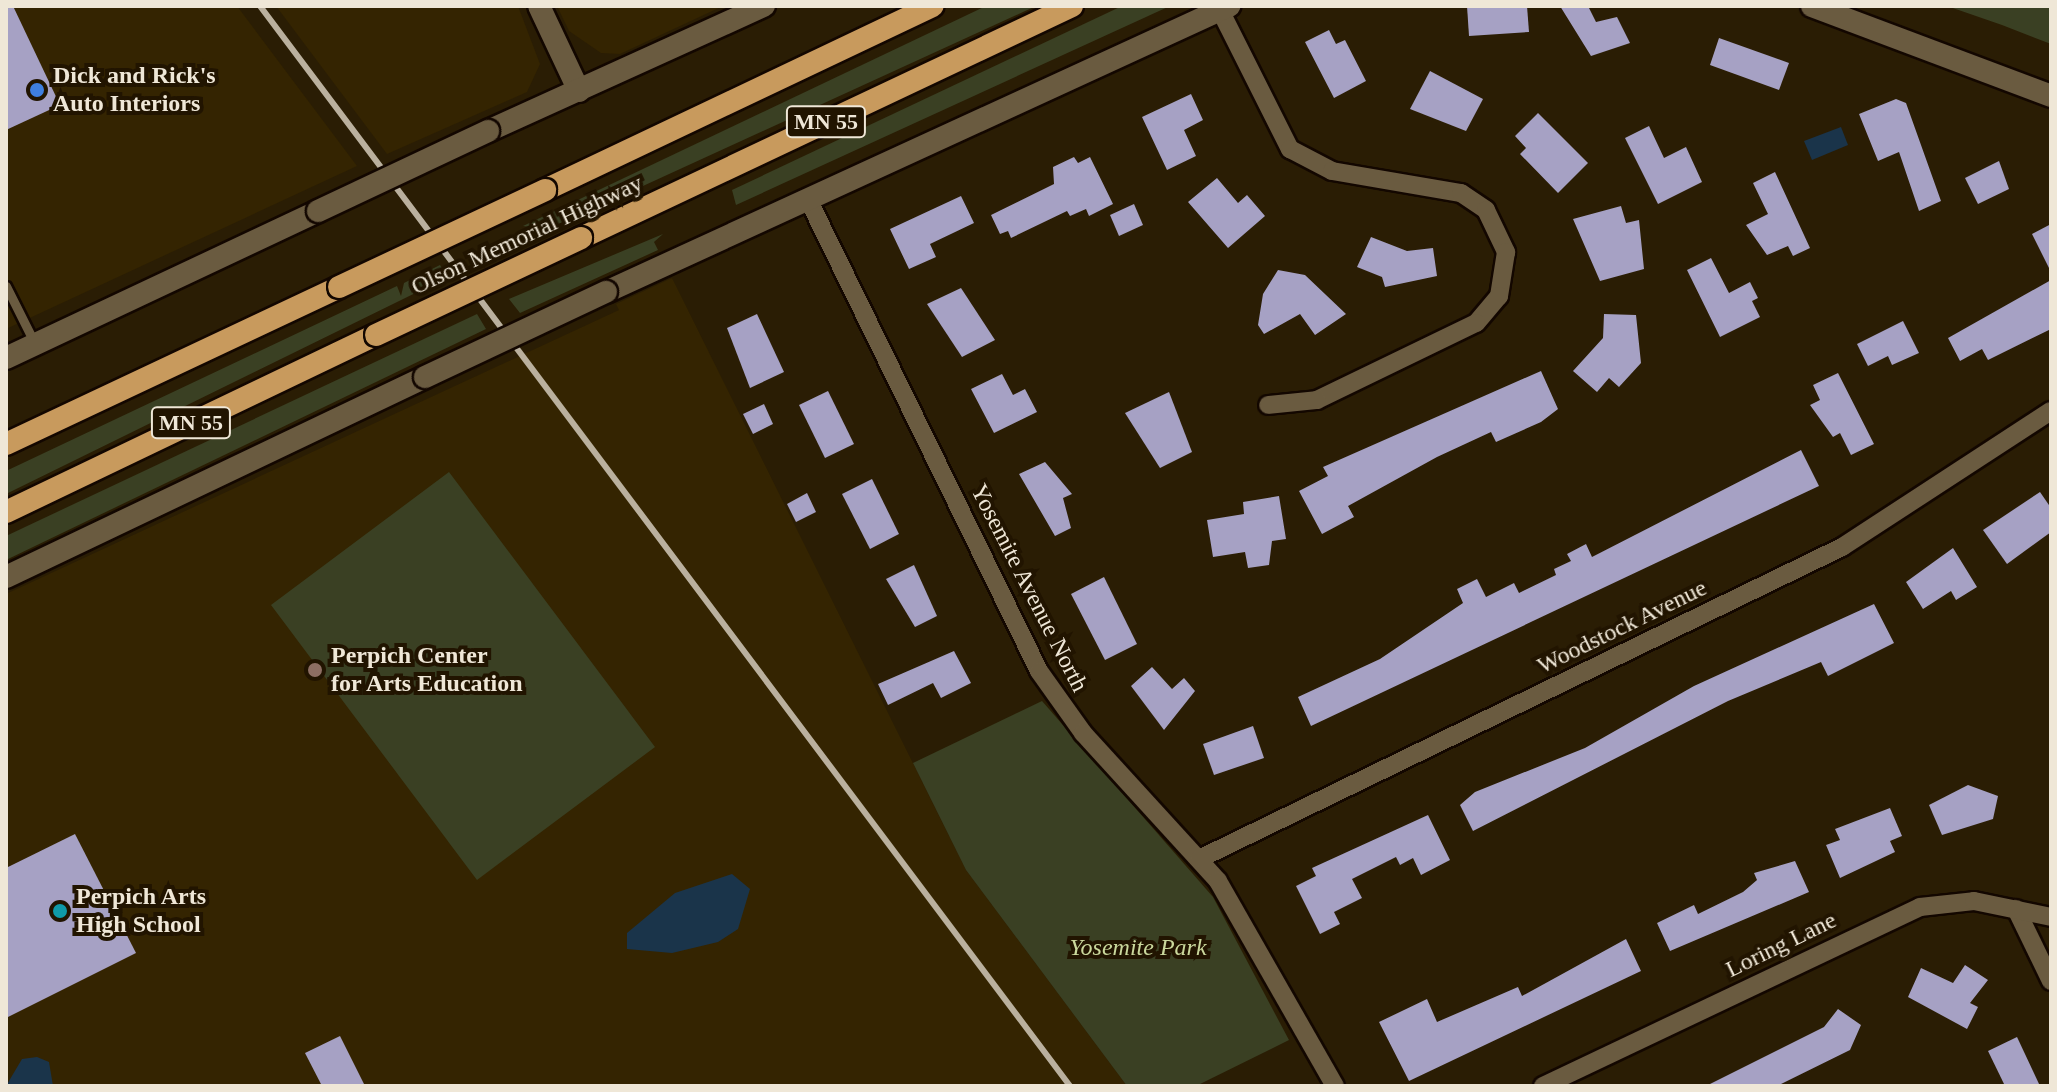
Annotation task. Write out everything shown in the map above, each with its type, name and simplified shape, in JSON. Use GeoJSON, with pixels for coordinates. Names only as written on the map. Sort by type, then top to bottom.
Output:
{"type":"FeatureCollection","features":[{"type":"Feature","properties":{"kind":"highway","name":"Olson Memorial Highway"},"geometry":{"type":"LineString","coordinates":[[6,444],[932,6]]}},
{"type":"Feature","properties":{"kind":"highway","name":"Olson Memorial Highway"},"geometry":{"type":"LineString","coordinates":[[6,512],[1072,6]]}},
{"type":"Feature","properties":{"kind":"street"},"geometry":{"type":"LineString","coordinates":[[539,6],[579,91]]}},
{"type":"Feature","properties":{"kind":"street"},"geometry":{"type":"LineString","coordinates":[[6,358],[488,131],[764,6]]}},
{"type":"Feature","properties":{"kind":"street"},"geometry":{"type":"LineString","coordinates":[[1812,6],[2051,96]]}},
{"type":"Feature","properties":{"kind":"street"},"geometry":{"type":"LineString","coordinates":[[6,577],[606,292],[1225,8],[1290,149],[1332,171],[1461,193],[1486,210],[1506,252],[1499,296],[1476,323],[1317,400],[1268,405]]}},
{"type":"Feature","properties":{"kind":"street","name":"Yosemite Avenue North"},"geometry":{"type":"LineString","coordinates":[[808,199],[1039,671],[1083,733],[1199,859],[1235,906],[1335,1086]]}},
{"type":"Feature","properties":{"kind":"street","name":"Woodstock Avenue"},"geometry":{"type":"LineString","coordinates":[[1199,859],[1842,547],[2051,411]]}},
{"type":"Feature","properties":{"kind":"street","name":"Loring Lane"},"geometry":{"type":"LineString","coordinates":[[1543,1086],[1903,913],[1954,900],[2051,917]]}},
{"type":"Feature","properties":{"kind":"street"},"geometry":{"type":"LineString","coordinates":[[2016,909],[2051,981]]}},
{"type":"Feature","properties":{"kind":"lane"},"geometry":{"type":"LineString","coordinates":[[6,286],[35,344]]}},
{"type":"Feature","properties":{"kind":"shaded area"},"geometry":{"type":"Polygon","coordinates":[[[6,6],[237,6],[357,166],[6,329],[6,6]]]}},
{"type":"Feature","properties":{"kind":"shaded area"},"geometry":{"type":"Polygon","coordinates":[[[276,6],[518,6],[540,64],[527,92],[387,154],[276,6]]]}},
{"type":"Feature","properties":{"kind":"shaded area"},"geometry":{"type":"Polygon","coordinates":[[[557,6],[723,6],[620,54],[601,53],[569,31],[557,6]]]}},
{"type":"Feature","properties":{"kind":"shaded area","name":"Perpich Center for Arts Education"},"geometry":{"type":"Polygon","coordinates":[[[672,278],[966,870],[1127,1086],[6,1086],[6,594],[619,310],[616,304],[672,278]]]}},
{"type":"Feature","properties":{"kind":"green space"},"geometry":{"type":"Polygon","coordinates":[[[986,6],[1036,6],[547,230],[523,226],[986,6]]]}},
{"type":"Feature","properties":{"kind":"green space"},"geometry":{"type":"Polygon","coordinates":[[[1122,6],[1170,6],[736,205],[732,190],[1122,6]]]}},
{"type":"Feature","properties":{"kind":"green space"},"geometry":{"type":"Polygon","coordinates":[[[1947,6],[2051,6],[2051,44],[2002,25],[1947,6]]]}},
{"type":"Feature","properties":{"kind":"green space"},"geometry":{"type":"Polygon","coordinates":[[[663,234],[654,242],[658,250],[520,313],[509,299],[663,234]]]}},
{"type":"Feature","properties":{"kind":"green space"},"geometry":{"type":"Polygon","coordinates":[[[440,265],[448,277],[6,494],[6,471],[397,286],[401,296],[404,283],[440,265]]]}},
{"type":"Feature","properties":{"kind":"green space"},"geometry":{"type":"Polygon","coordinates":[[[477,314],[486,329],[6,560],[6,536],[477,314]]]}},
{"type":"Feature","properties":{"kind":"green space"},"geometry":{"type":"Polygon","coordinates":[[[449,472],[655,747],[477,880],[271,605],[449,472]]]}},
{"type":"Feature","properties":{"kind":"green space","name":"Yosemite Park"},"geometry":{"type":"Polygon","coordinates":[[[1042,701],[1213,897],[1289,1040],[1196,1086],[1127,1086],[966,870],[913,763],[1042,701]]]}},
{"type":"Feature","properties":{"kind":"water"},"geometry":{"type":"Polygon","coordinates":[[[1841,127],[1848,145],[1812,160],[1804,141],[1841,127]]]}},
{"type":"Feature","properties":{"kind":"water"},"geometry":{"type":"Polygon","coordinates":[[[732,874],[750,889],[738,929],[718,942],[672,953],[627,949],[627,933],[675,893],[732,874]]]}},
{"type":"Feature","properties":{"kind":"water"},"geometry":{"type":"Polygon","coordinates":[[[37,1057],[49,1062],[53,1086],[6,1086],[22,1059],[37,1057]]]}},
{"type":"Feature","properties":{"kind":"building"},"geometry":{"type":"Polygon","coordinates":[[[6,6],[13,6],[60,105],[6,130],[6,6]]]}},
{"type":"Feature","properties":{"kind":"building"},"geometry":{"type":"Polygon","coordinates":[[[1467,6],[1527,6],[1529,32],[1469,36],[1467,6]]]}},
{"type":"Feature","properties":{"kind":"building"},"geometry":{"type":"Polygon","coordinates":[[[1560,6],[1588,6],[1596,22],[1617,17],[1630,43],[1591,56],[1560,6]]]}},
{"type":"Feature","properties":{"kind":"building"},"geometry":{"type":"Polygon","coordinates":[[[1329,30],[1336,44],[1345,40],[1366,81],[1334,98],[1305,42],[1329,30]]]}},
{"type":"Feature","properties":{"kind":"building"},"geometry":{"type":"Polygon","coordinates":[[[1719,38],[1789,63],[1779,90],[1710,65],[1719,38]]]}},
{"type":"Feature","properties":{"kind":"building"},"geometry":{"type":"Polygon","coordinates":[[[1430,71],[1483,99],[1466,131],[1410,109],[1430,71]]]}},
{"type":"Feature","properties":{"kind":"building"},"geometry":{"type":"Polygon","coordinates":[[[1191,94],[1203,120],[1184,130],[1196,156],[1167,170],[1142,117],[1191,94]]]}},
{"type":"Feature","properties":{"kind":"building"},"geometry":{"type":"Polygon","coordinates":[[[1896,99],[1906,103],[1941,201],[1919,211],[1899,152],[1878,161],[1859,114],[1896,99]]]}},
{"type":"Feature","properties":{"kind":"building"},"geometry":{"type":"Polygon","coordinates":[[[1538,113],[1588,163],[1558,193],[1520,154],[1526,148],[1515,136],[1538,113]]]}},
{"type":"Feature","properties":{"kind":"building"},"geometry":{"type":"Polygon","coordinates":[[[1649,126],[1664,158],[1686,147],[1702,182],[1658,204],[1625,138],[1649,126]]]}},
{"type":"Feature","properties":{"kind":"building"},"geometry":{"type":"Polygon","coordinates":[[[1074,157],[1078,163],[1090,157],[1113,204],[1089,216],[1086,209],[1070,216],[1067,211],[1011,238],[1008,231],[1000,234],[991,215],[1054,184],[1053,167],[1074,157]]]}},
{"type":"Feature","properties":{"kind":"building"},"geometry":{"type":"Polygon","coordinates":[[[1999,161],[2009,189],[1978,204],[1965,178],[1999,161]]]}},
{"type":"Feature","properties":{"kind":"building"},"geometry":{"type":"Polygon","coordinates":[[[1775,172],[1810,248],[1793,256],[1788,246],[1767,255],[1746,225],[1768,214],[1753,183],[1775,172]]]}},
{"type":"Feature","properties":{"kind":"building"},"geometry":{"type":"Polygon","coordinates":[[[1217,178],[1238,203],[1247,195],[1265,216],[1228,248],[1188,202],[1217,178]]]}},
{"type":"Feature","properties":{"kind":"building"},"geometry":{"type":"Polygon","coordinates":[[[961,196],[974,223],[930,244],[936,257],[909,269],[890,229],[961,196]]]}},
{"type":"Feature","properties":{"kind":"building"},"geometry":{"type":"Polygon","coordinates":[[[1134,204],[1143,225],[1119,236],[1110,215],[1134,204]]]}},
{"type":"Feature","properties":{"kind":"building"},"geometry":{"type":"Polygon","coordinates":[[[1621,206],[1626,223],[1639,220],[1644,269],[1600,281],[1573,219],[1621,206]]]}},
{"type":"Feature","properties":{"kind":"building"},"geometry":{"type":"Polygon","coordinates":[[[2051,224],[2051,272],[2032,234],[2051,224]]]}},
{"type":"Feature","properties":{"kind":"building"},"geometry":{"type":"Polygon","coordinates":[[[1371,237],[1407,251],[1433,248],[1437,276],[1385,287],[1382,277],[1357,267],[1371,237]]]}},
{"type":"Feature","properties":{"kind":"building"},"geometry":{"type":"Polygon","coordinates":[[[1711,258],[1729,293],[1750,282],[1758,298],[1752,301],[1760,317],[1720,337],[1687,270],[1711,258]]]}},
{"type":"Feature","properties":{"kind":"building"},"geometry":{"type":"Polygon","coordinates":[[[1278,270],[1305,275],[1346,314],[1315,335],[1300,314],[1264,334],[1258,325],[1263,294],[1278,270]]]}},
{"type":"Feature","properties":{"kind":"building"},"geometry":{"type":"Polygon","coordinates":[[[2051,280],[2051,329],[1988,360],[1982,349],[1960,361],[1948,338],[2051,280]]]}},
{"type":"Feature","properties":{"kind":"building"},"geometry":{"type":"Polygon","coordinates":[[[961,288],[995,340],[962,357],[927,304],[961,288]]]}},
{"type":"Feature","properties":{"kind":"building"},"geometry":{"type":"Polygon","coordinates":[[[757,314],[784,372],[750,388],[727,328],[757,314]]]}},
{"type":"Feature","properties":{"kind":"building"},"geometry":{"type":"Polygon","coordinates":[[[1604,314],[1636,315],[1641,363],[1619,387],[1609,378],[1597,392],[1573,371],[1603,338],[1604,314]]]}},
{"type":"Feature","properties":{"kind":"building"},"geometry":{"type":"Polygon","coordinates":[[[1903,321],[1919,353],[1892,365],[1888,356],[1868,366],[1857,344],[1903,321]]]}},
{"type":"Feature","properties":{"kind":"building"},"geometry":{"type":"Polygon","coordinates":[[[1541,371],[1558,409],[1541,422],[1496,442],[1491,432],[1437,457],[1348,506],[1354,517],[1322,534],[1299,491],[1328,476],[1323,467],[1541,371]]]}},
{"type":"Feature","properties":{"kind":"building"},"geometry":{"type":"Polygon","coordinates":[[[1838,373],[1874,444],[1851,455],[1840,433],[1833,437],[1810,405],[1820,400],[1813,385],[1838,373]]]}},
{"type":"Feature","properties":{"kind":"building"},"geometry":{"type":"Polygon","coordinates":[[[1002,374],[1013,395],[1025,389],[1037,412],[994,433],[971,389],[1002,374]]]}},
{"type":"Feature","properties":{"kind":"building"},"geometry":{"type":"Polygon","coordinates":[[[828,391],[854,444],[825,458],[799,405],[828,391]]]}},
{"type":"Feature","properties":{"kind":"building"},"geometry":{"type":"Polygon","coordinates":[[[1169,392],[1192,452],[1160,468],[1125,413],[1169,392]]]}},
{"type":"Feature","properties":{"kind":"building"},"geometry":{"type":"Polygon","coordinates":[[[764,404],[773,424],[753,434],[743,414],[764,404]]]}},
{"type":"Feature","properties":{"kind":"building"},"geometry":{"type":"Polygon","coordinates":[[[1801,450],[1819,486],[1311,726],[1298,697],[1380,659],[1463,603],[1457,589],[1477,579],[1486,597],[1514,583],[1519,593],[1556,575],[1554,569],[1571,561],[1567,554],[1586,544],[1592,557],[1801,450]]]}},
{"type":"Feature","properties":{"kind":"building"},"geometry":{"type":"Polygon","coordinates":[[[1045,462],[1072,494],[1063,498],[1071,528],[1055,536],[1019,474],[1045,462]]]}},
{"type":"Feature","properties":{"kind":"building"},"geometry":{"type":"Polygon","coordinates":[[[872,479],[899,534],[870,549],[842,494],[872,479]]]}},
{"type":"Feature","properties":{"kind":"building"},"geometry":{"type":"Polygon","coordinates":[[[2040,492],[2051,508],[2051,532],[2007,564],[1983,530],[2040,492]]]}},
{"type":"Feature","properties":{"kind":"building"},"geometry":{"type":"Polygon","coordinates":[[[807,493],[816,512],[796,522],[787,504],[807,493]]]}},
{"type":"Feature","properties":{"kind":"building"},"geometry":{"type":"Polygon","coordinates":[[[1279,496],[1286,539],[1272,541],[1269,565],[1248,568],[1245,552],[1213,557],[1207,520],[1244,514],[1243,502],[1279,496]]]}},
{"type":"Feature","properties":{"kind":"building"},"geometry":{"type":"Polygon","coordinates":[[[1953,548],[1977,587],[1956,600],[1951,591],[1923,609],[1906,582],[1953,548]]]}},
{"type":"Feature","properties":{"kind":"building"},"geometry":{"type":"Polygon","coordinates":[[[914,565],[937,616],[915,627],[886,579],[914,565]]]}},
{"type":"Feature","properties":{"kind":"building"},"geometry":{"type":"Polygon","coordinates":[[[1104,577],[1137,644],[1105,660],[1071,594],[1104,577]]]}},
{"type":"Feature","properties":{"kind":"building"},"geometry":{"type":"Polygon","coordinates":[[[1874,604],[1894,643],[1828,676],[1821,662],[1728,701],[1473,831],[1460,805],[1475,792],[1585,748],[1694,686],[1874,604]]]}},
{"type":"Feature","properties":{"kind":"building"},"geometry":{"type":"Polygon","coordinates":[[[954,651],[971,683],[941,698],[933,683],[888,705],[878,684],[954,651]]]}},
{"type":"Feature","properties":{"kind":"building"},"geometry":{"type":"Polygon","coordinates":[[[1152,667],[1172,689],[1184,678],[1195,691],[1164,730],[1131,686],[1152,667]]]}},
{"type":"Feature","properties":{"kind":"building"},"geometry":{"type":"Polygon","coordinates":[[[1253,726],[1264,758],[1214,775],[1203,744],[1253,726]]]}},
{"type":"Feature","properties":{"kind":"building"},"geometry":{"type":"Polygon","coordinates":[[[1968,785],[1998,796],[1993,819],[1942,835],[1929,805],[1968,785]]]}},
{"type":"Feature","properties":{"kind":"building"},"geometry":{"type":"Polygon","coordinates":[[[1890,808],[1902,836],[1890,841],[1895,852],[1840,878],[1826,845],[1840,840],[1835,829],[1890,808]]]}},
{"type":"Feature","properties":{"kind":"building"},"geometry":{"type":"Polygon","coordinates":[[[1428,815],[1450,860],[1421,875],[1413,858],[1400,865],[1396,857],[1352,879],[1362,898],[1334,912],[1340,924],[1320,934],[1296,886],[1316,876],[1312,868],[1428,815]]]}},
{"type":"Feature","properties":{"kind":"building","name":"Perpich Arts High School"},"geometry":{"type":"Polygon","coordinates":[[[75,834],[136,953],[6,1018],[6,868],[75,834]]]}},
{"type":"Feature","properties":{"kind":"building"},"geometry":{"type":"Polygon","coordinates":[[[1795,861],[1809,892],[1670,951],[1657,923],[1694,905],[1698,914],[1743,892],[1757,880],[1754,873],[1795,861]]]}},
{"type":"Feature","properties":{"kind":"building"},"geometry":{"type":"Polygon","coordinates":[[[1626,939],[1641,971],[1409,1081],[1379,1022],[1427,999],[1437,1022],[1518,987],[1522,996],[1626,939]]]}},
{"type":"Feature","properties":{"kind":"building"},"geometry":{"type":"Polygon","coordinates":[[[1965,965],[1988,980],[1970,1003],[1978,1007],[1967,1029],[1908,997],[1921,968],[1953,983],[1965,965]]]}},
{"type":"Feature","properties":{"kind":"building"},"geometry":{"type":"Polygon","coordinates":[[[1838,1009],[1861,1025],[1850,1050],[1777,1086],[1706,1086],[1824,1027],[1838,1009]]]}},
{"type":"Feature","properties":{"kind":"building"},"geometry":{"type":"Polygon","coordinates":[[[340,1036],[365,1086],[322,1086],[305,1053],[340,1036]]]}},
{"type":"Feature","properties":{"kind":"building"},"geometry":{"type":"Polygon","coordinates":[[[2017,1037],[2040,1086],[2005,1086],[1988,1051],[2017,1037]]]}},
{"type":"Feature","properties":{"kind":"railway"},"geometry":{"type":"LineString","coordinates":[[260,6],[1070,1086]]}},
{"type":"Feature","properties":{"kind":"place","name":"Dick and Rick's Auto Interiors"},"geometry":{"type":"Point","coordinates":[37,90]}},
{"type":"Feature","properties":{"kind":"place","name":"Perpich Center for Arts Education"},"geometry":{"type":"Point","coordinates":[315,670]}},
{"type":"Feature","properties":{"kind":"place","name":"Perpich Arts High School"},"geometry":{"type":"Point","coordinates":[60,911]}}]}
